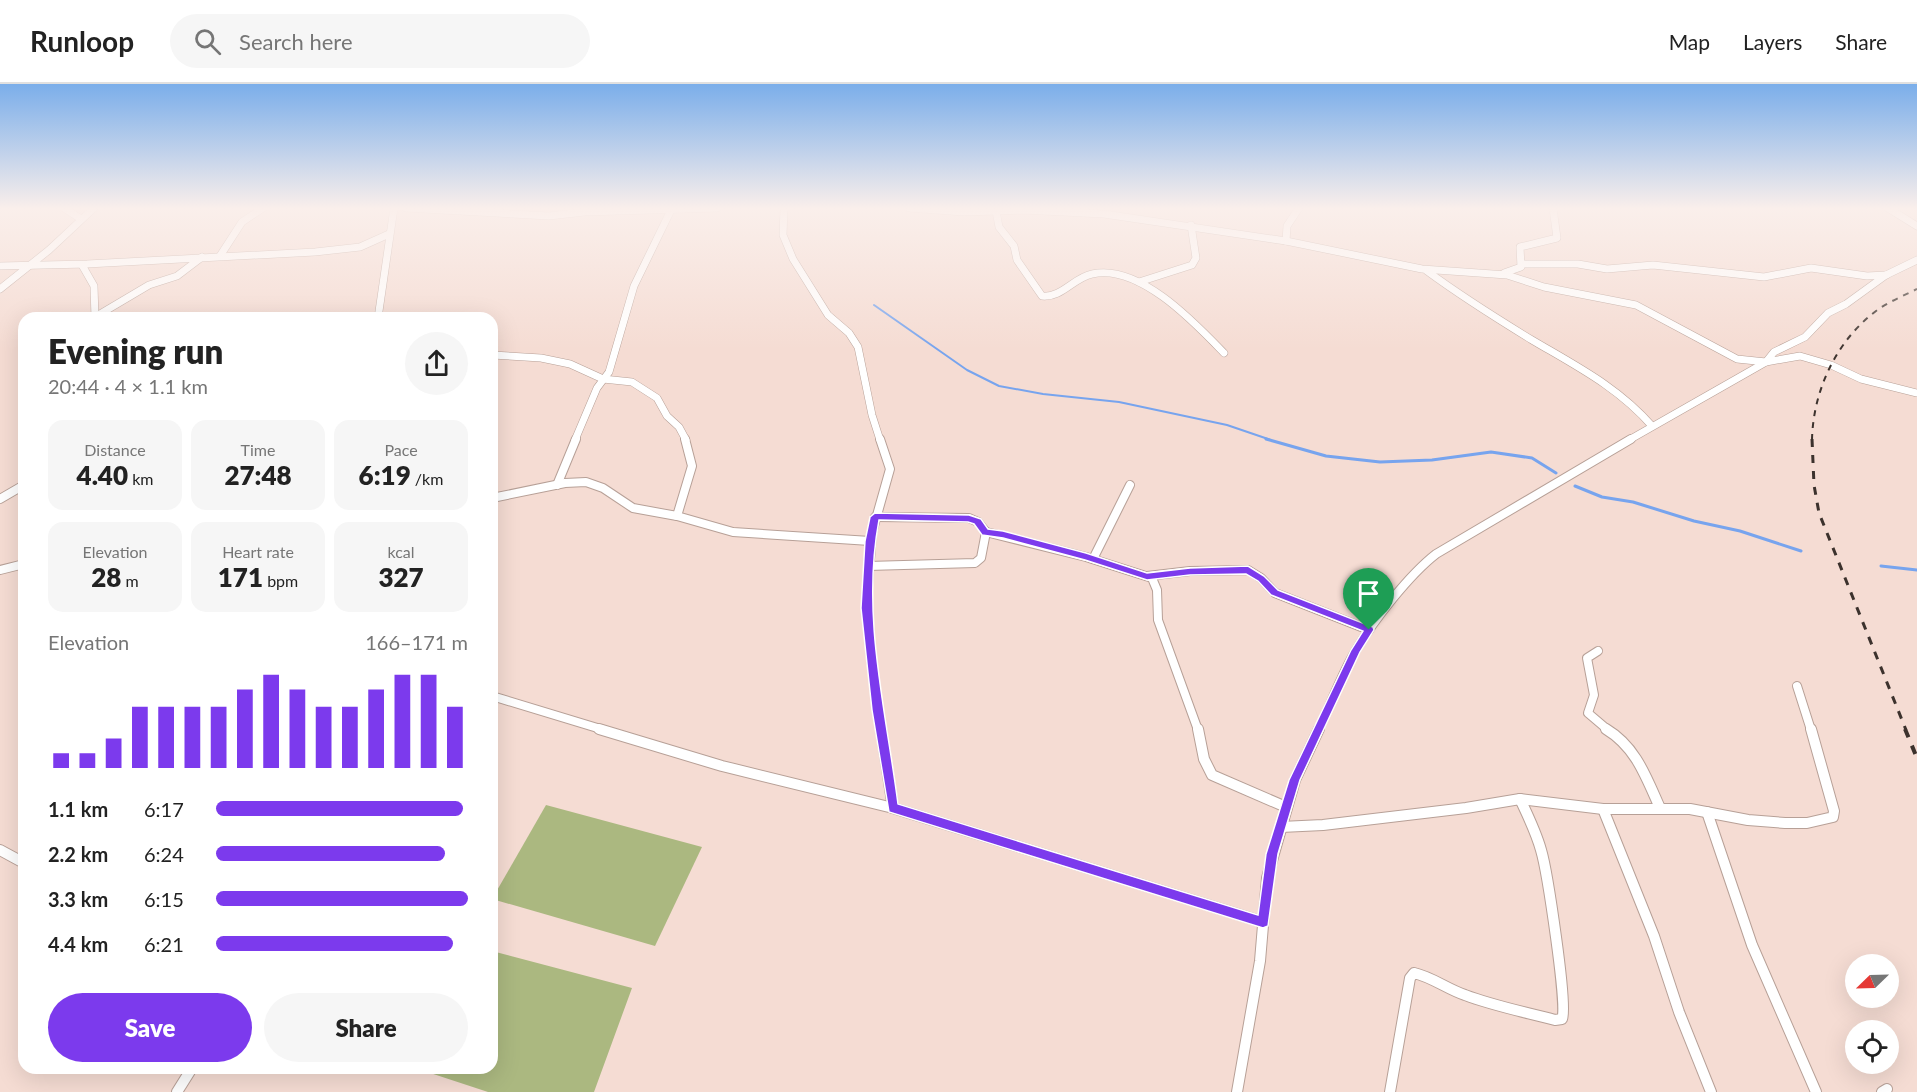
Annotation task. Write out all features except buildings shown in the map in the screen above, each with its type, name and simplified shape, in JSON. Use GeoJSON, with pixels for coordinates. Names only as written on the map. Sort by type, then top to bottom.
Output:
{"type":"FeatureCollection","features":[{"type":"Feature","properties":{"kind":"street"},"geometry":{"type":"LineString","coordinates":[[0,289],[42,255]]}},
{"type":"Feature","properties":{"kind":"street"},"geometry":{"type":"LineString","coordinates":[[0,266],[82,265],[240,255]]}},
{"type":"Feature","properties":{"kind":"street"},"geometry":{"type":"LineString","coordinates":[[379,312],[387,255]]}},
{"type":"Feature","properties":{"kind":"street"},"geometry":{"type":"LineString","coordinates":[[557,485],[567,458],[613,360],[634,286],[649,255]]}},
{"type":"Feature","properties":{"kind":"street"},"geometry":{"type":"LineString","coordinates":[[792,255],[828,315],[849,333],[858,347],[872,415],[890,469],[870,541],[866,608],[870,660],[893,808]]}},
{"type":"Feature","properties":{"kind":"street"},"geometry":{"type":"LineString","coordinates":[[1016,255],[1042,296],[1052,296],[1080,278],[1094,273],[1111,274],[1139,282],[1185,313],[1224,353]]}},
{"type":"Feature","properties":{"kind":"street"},"geometry":{"type":"LineString","coordinates":[[1139,282],[1192,265],[1196,255]]}},
{"type":"Feature","properties":{"kind":"street"},"geometry":{"type":"LineString","coordinates":[[1354,255],[1426,270],[1498,274],[1544,287],[1596,295],[1636,305],[1737,359],[1766,362],[1800,356],[1822,362],[1861,379],[1917,393]]}},
{"type":"Feature","properties":{"kind":"street"},"geometry":{"type":"LineString","coordinates":[[1498,274],[1519,269],[1522,264],[1521,255]]}},
{"type":"Feature","properties":{"kind":"street"},"geometry":{"type":"LineString","coordinates":[[105,312],[149,285],[177,276],[203,257]]}},
{"type":"Feature","properties":{"kind":"street"},"geometry":{"type":"LineString","coordinates":[[1237,1092],[1260,960],[1269,870],[1286,807],[1304,758],[1356,650],[1414,574],[1436,555],[1652,426],[1766,362],[1774,352],[1805,337],[1828,313],[1846,304],[1886,275],[1917,260]]}},
{"type":"Feature","properties":{"kind":"street"},"geometry":{"type":"LineString","coordinates":[[1522,264],[1578,264],[1607,269],[1653,265],[1764,277],[1793,270],[1821,268],[1860,276],[1886,275]]}},
{"type":"Feature","properties":{"kind":"street"},"geometry":{"type":"LineString","coordinates":[[82,265],[93,279],[98,295],[96,312]]}},
{"type":"Feature","properties":{"kind":"street"},"geometry":{"type":"LineString","coordinates":[[1426,270],[1464,299],[1610,385],[1635,404],[1652,426]]}},
{"type":"Feature","properties":{"kind":"street"},"geometry":{"type":"LineString","coordinates":[[498,355],[553,360],[570,364],[603,379],[632,382],[657,398],[667,416],[680,427],[686,440],[692,466],[677,516]]}},
{"type":"Feature","properties":{"kind":"street"},"geometry":{"type":"LineString","coordinates":[[498,497],[585,482],[603,488],[633,508],[677,516],[733,532],[870,541]]}},
{"type":"Feature","properties":{"kind":"street"},"geometry":{"type":"LineString","coordinates":[[1093,559],[1130,485]]}},
{"type":"Feature","properties":{"kind":"street"},"geometry":{"type":"LineString","coordinates":[[0,499],[18,488]]}},
{"type":"Feature","properties":{"kind":"street"},"geometry":{"type":"LineString","coordinates":[[875,517],[969,518],[978,522],[986,532],[1093,559],[1147,576],[1156,582],[1158,621],[1176,674],[1196,720],[1207,768],[1212,775],[1286,807]]}},
{"type":"Feature","properties":{"kind":"street"},"geometry":{"type":"LineString","coordinates":[[868,566],[975,563],[981,558],[986,532]]}},
{"type":"Feature","properties":{"kind":"street"},"geometry":{"type":"LineString","coordinates":[[0,570],[18,566]]}},
{"type":"Feature","properties":{"kind":"street"},"geometry":{"type":"LineString","coordinates":[[1147,576],[1190,571],[1248,570],[1261,578],[1275,593],[1369,630]]}},
{"type":"Feature","properties":{"kind":"street"},"geometry":{"type":"LineString","coordinates":[[1598,651],[1587,658],[1594,694],[1588,713],[1624,741],[1644,772],[1660,808]]}},
{"type":"Feature","properties":{"kind":"street"},"geometry":{"type":"LineString","coordinates":[[1281,827],[1323,825],[1466,808],[1520,799],[1603,809],[1660,808],[1707,812],[1748,820],[1785,823],[1807,823],[1833,817],[1834,811],[1824,770],[1797,686]]}},
{"type":"Feature","properties":{"kind":"street"},"geometry":{"type":"LineString","coordinates":[[498,698],[722,766],[893,808],[1263,922]]}},
{"type":"Feature","properties":{"kind":"street"},"geometry":{"type":"LineString","coordinates":[[1390,1092],[1410,978],[1413,973],[1432,978],[1451,990],[1503,1007],[1556,1020],[1562,1019],[1564,1015],[1563,989],[1542,853],[1535,831],[1520,799]]}},
{"type":"Feature","properties":{"kind":"street"},"geometry":{"type":"LineString","coordinates":[[1603,809],[1654,936],[1679,1012],[1712,1092]]}},
{"type":"Feature","properties":{"kind":"street"},"geometry":{"type":"LineString","coordinates":[[1707,812],[1752,945],[1787,1030],[1816,1092]]}},
{"type":"Feature","properties":{"kind":"street"},"geometry":{"type":"LineString","coordinates":[[0,850],[18,860]]}},
{"type":"Feature","properties":{"kind":"street"},"geometry":{"type":"LineString","coordinates":[[177,1092],[188,1074]]}},
{"type":"Feature","properties":{"kind":"green space"},"geometry":{"type":"Polygon","coordinates":[[[546,805],[702,847],[655,946],[498,901],[498,889],[546,805]]]}},
{"type":"Feature","properties":{"kind":"green space"},"geometry":{"type":"Polygon","coordinates":[[[498,953],[632,988],[594,1092],[488,1092],[433,1074],[498,1074],[498,953]]]}},
{"type":"Feature","properties":{"kind":"waterway"},"geometry":{"type":"LineString","coordinates":[[874,305],[967,370],[999,386],[1043,394],[1119,402],[1227,425],[1271,440]]}},
{"type":"Feature","properties":{"kind":"waterway"},"geometry":{"type":"LineString","coordinates":[[1266,439],[1326,456],[1380,462],[1432,460],[1491,452],[1532,458],[1556,473]]}},
{"type":"Feature","properties":{"kind":"waterway"},"geometry":{"type":"LineString","coordinates":[[1575,486],[1602,497],[1633,502],[1694,521],[1740,531],[1801,551]]}},
{"type":"Feature","properties":{"kind":"waterway"},"geometry":{"type":"LineString","coordinates":[[1881,566],[1917,570]]}},
{"type":"Feature","properties":{"kind":"railway"},"geometry":{"type":"LineString","coordinates":[[1812,440],[1813,422],[1822,386],[1838,352],[1849,337],[1876,311],[1917,289]]}},
{"type":"Feature","properties":{"kind":"railway"},"geometry":{"type":"LineString","coordinates":[[1812,440],[1814,485],[1819,513],[1906,730]]}},
{"type":"Feature","properties":{"kind":"railway"},"geometry":{"type":"LineString","coordinates":[[1905,729],[1917,758]]}},
{"type":"Feature","properties":{"kind":"route"},"geometry":{"type":"LineString","coordinates":[[875,517],[969,518],[978,522],[986,532],[1086,557],[1147,576],[1190,571],[1248,570],[1281,596],[1369,630],[1356,650],[1294,780],[1272,854],[1263,922],[893,808],[886,751],[870,660],[866,608],[870,541],[875,517]]}}]}
